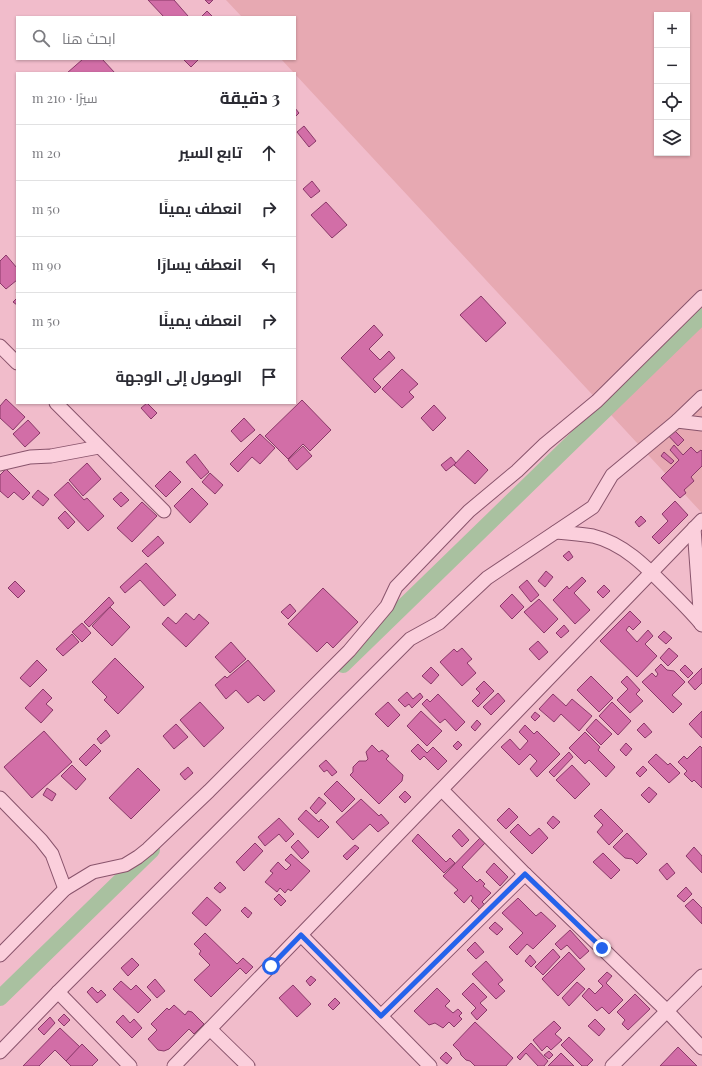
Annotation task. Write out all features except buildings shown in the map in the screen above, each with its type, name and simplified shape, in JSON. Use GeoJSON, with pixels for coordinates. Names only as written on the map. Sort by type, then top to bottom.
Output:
{"type":"FeatureCollection","features":[{"type":"Feature","properties":{"kind":"street"},"geometry":{"type":"LineString","coordinates":[[0,955],[66,889],[93,872],[125,865],[138,858],[148,849],[209,791],[349,651],[387,606],[396,587],[469,511],[517,471],[545,444],[597,401],[702,297]]}},
{"type":"Feature","properties":{"kind":"street"},"geometry":{"type":"LineString","coordinates":[[0,346],[16,362]]}},
{"type":"Feature","properties":{"kind":"street"},"geometry":{"type":"LineString","coordinates":[[0,1052],[410,639],[439,623],[487,578],[593,507],[612,475],[677,421],[702,397]]}},
{"type":"Feature","properties":{"kind":"street"},"geometry":{"type":"LineString","coordinates":[[57,404],[164,511]]}},
{"type":"Feature","properties":{"kind":"street"},"geometry":{"type":"LineString","coordinates":[[677,421],[702,424]]}},
{"type":"Feature","properties":{"kind":"street"},"geometry":{"type":"LineString","coordinates":[[0,464],[30,457],[52,456],[99,447]]}},
{"type":"Feature","properties":{"kind":"street"},"geometry":{"type":"LineString","coordinates":[[174,1066],[698,524]]}},
{"type":"Feature","properties":{"kind":"street"},"geometry":{"type":"LineString","coordinates":[[698,524],[702,625]]}},
{"type":"Feature","properties":{"kind":"street"},"geometry":{"type":"LineString","coordinates":[[556,532],[594,536],[633,556],[688,608],[702,625]]}},
{"type":"Feature","properties":{"kind":"street"},"geometry":{"type":"LineString","coordinates":[[442,790],[525,874],[667,1011],[702,1048]]}},
{"type":"Feature","properties":{"kind":"street"},"geometry":{"type":"LineString","coordinates":[[0,798],[41,840],[52,854],[66,889]]}},
{"type":"Feature","properties":{"kind":"street"},"geometry":{"type":"LineString","coordinates":[[381,1016],[525,874]]}},
{"type":"Feature","properties":{"kind":"street"},"geometry":{"type":"LineString","coordinates":[[301,935],[430,1066]]}},
{"type":"Feature","properties":{"kind":"street"},"geometry":{"type":"LineString","coordinates":[[612,1066],[702,976]]}},
{"type":"Feature","properties":{"kind":"street"},"geometry":{"type":"LineString","coordinates":[[58,992],[130,1066]]}},
{"type":"Feature","properties":{"kind":"street"},"geometry":{"type":"LineString","coordinates":[[210,1029],[248,1066]]}},
{"type":"Feature","properties":{"kind":"shaded area"},"geometry":{"type":"Polygon","coordinates":[[[226,0],[702,0],[702,513],[296,75],[296,72],[293,72],[282,60],[296,60],[296,16],[241,16],[226,0]]]}},
{"type":"Feature","properties":{"kind":"waterway"},"geometry":{"type":"LineString","coordinates":[[343,665],[702,316]]}},
{"type":"Feature","properties":{"kind":"waterway"},"geometry":{"type":"LineString","coordinates":[[0,998],[152,850]]}},
{"type":"Feature","properties":{"kind":"route"},"geometry":{"type":"LineString","coordinates":[[271,966],[301,935],[381,1016],[525,874],[602,948]]}}]}
